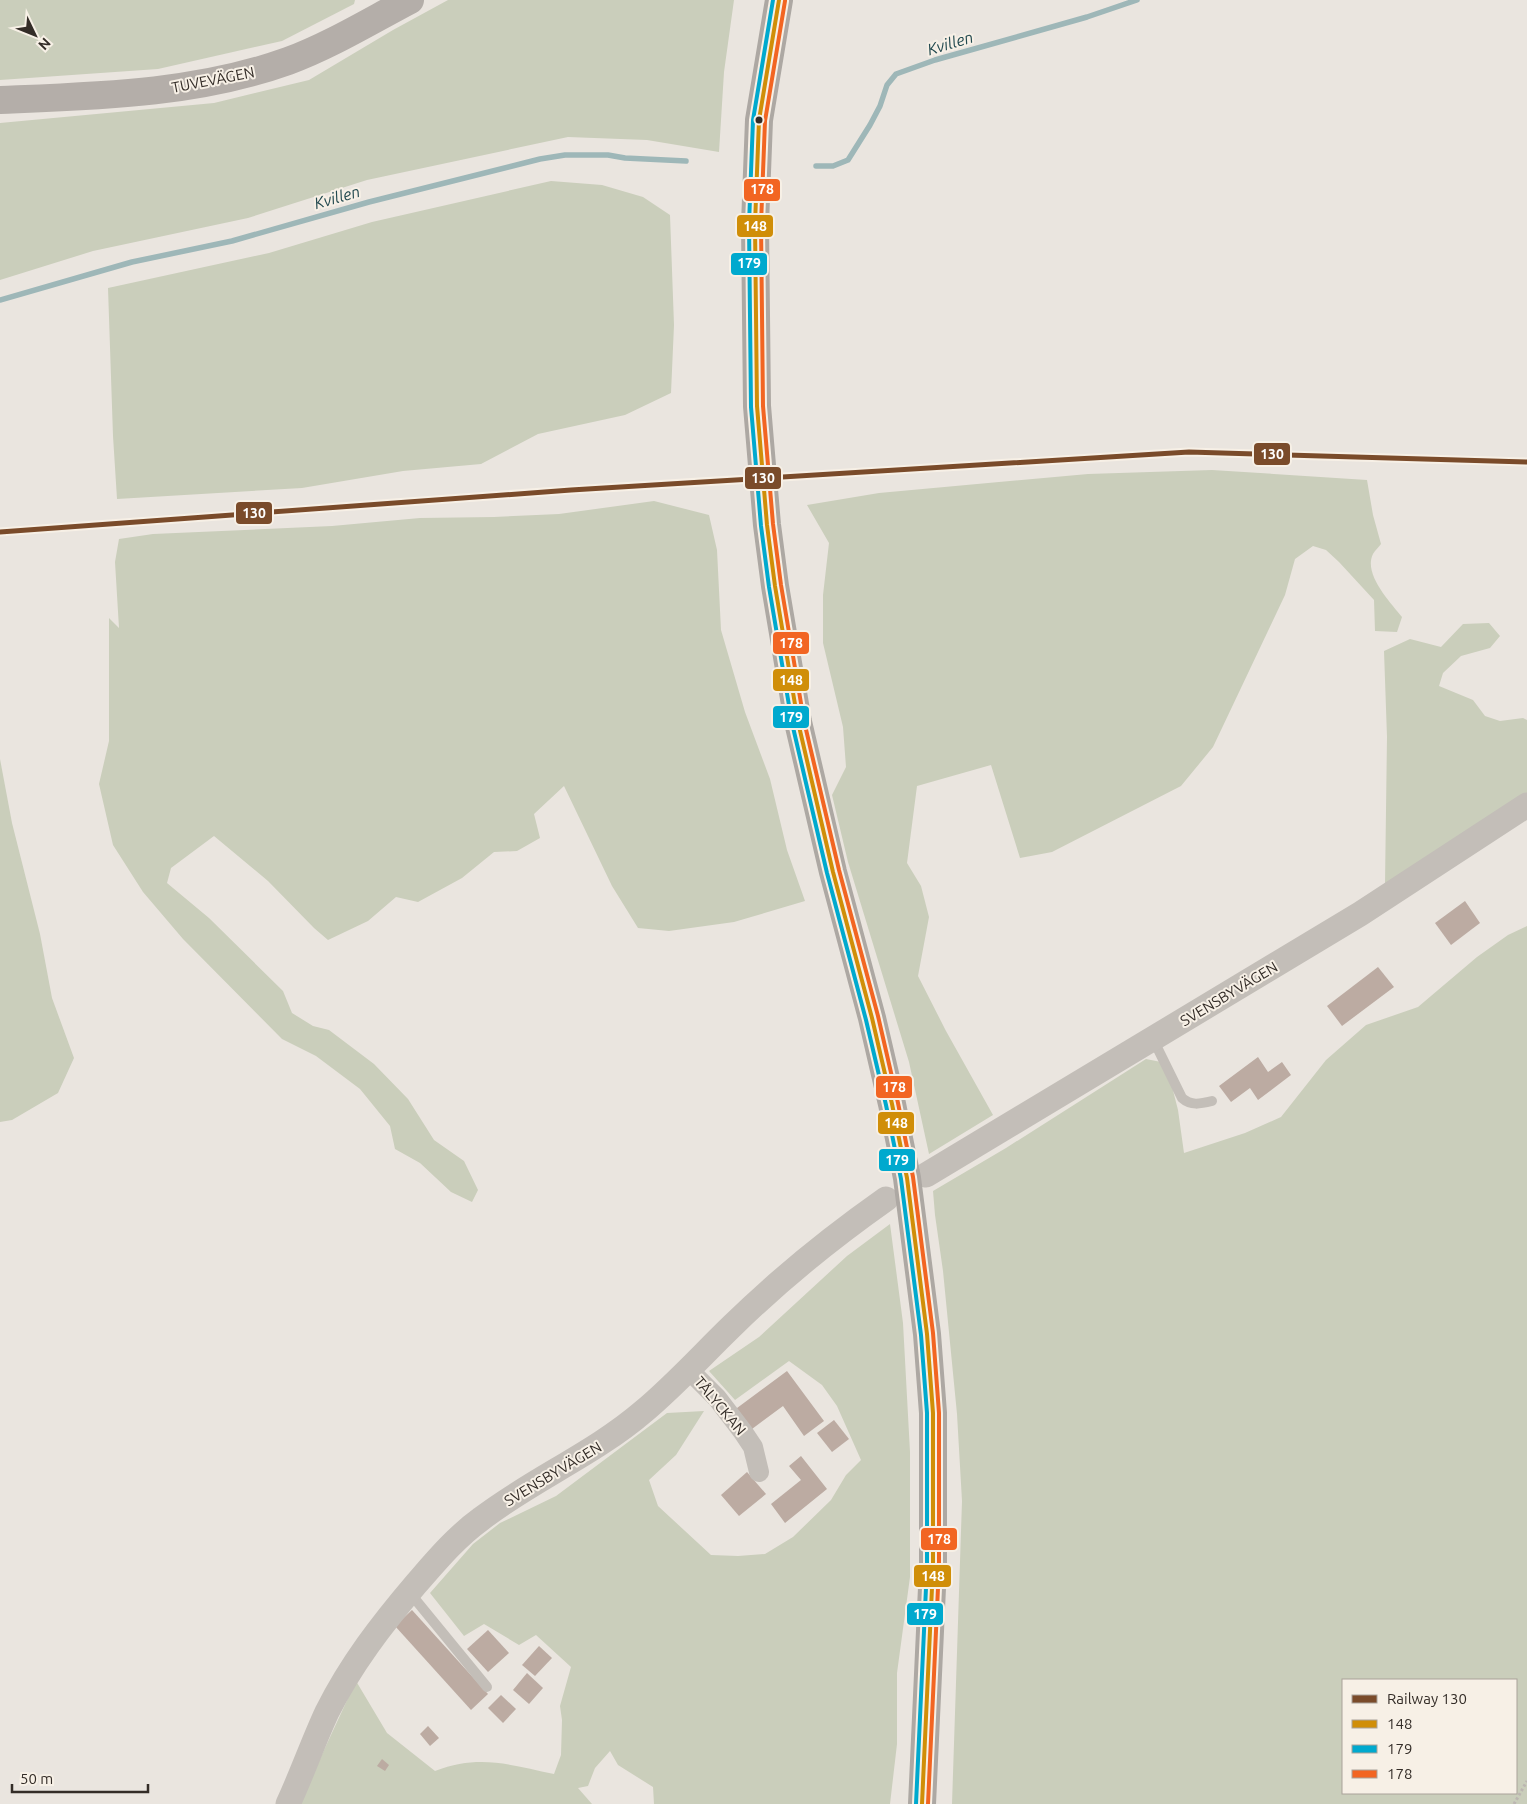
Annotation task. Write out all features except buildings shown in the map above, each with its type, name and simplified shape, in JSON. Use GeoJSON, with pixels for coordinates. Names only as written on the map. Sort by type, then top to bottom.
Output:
{"type":"FeatureCollection","features":[{"type":"Feature","properties":{"kind":"highway"},"geometry":{"type":"LineString","coordinates":[[779,0],[760,120],[755,224],[757,406],[767,525],[775,586],[798,722],[894,1114],[907,1178],[926,1324],[933,1413],[933,1566],[922,1804]]}},
{"type":"Feature","properties":{"kind":"main road","name":"TUVEVÄGEN"},"geometry":{"type":"LineString","coordinates":[[0,100],[147,91],[196,86],[230,79],[261,70],[336,40],[402,2]]}},
{"type":"Feature","properties":{"kind":"street","name":"SVENSBYVÄGEN"},"geometry":{"type":"LineString","coordinates":[[926,1175],[1360,914],[1527,805]]}},
{"type":"Feature","properties":{"kind":"street","name":"SVENSBYVÄGEN"},"geometry":{"type":"LineString","coordinates":[[288,1804],[327,1713],[347,1674],[373,1636],[448,1549],[480,1519],[611,1438],[655,1402],[778,1284],[840,1231],[886,1199]]}},
{"type":"Feature","properties":{"kind":"street","name":"TÅLYCKAN"},"geometry":{"type":"LineString","coordinates":[[688,1369],[717,1398],[744,1432],[753,1447],[759,1472]]}},
{"type":"Feature","properties":{"kind":"lane"},"geometry":{"type":"LineString","coordinates":[[1153,1039],[1182,1098],[1188,1103],[1198,1104],[1212,1101]]}},
{"type":"Feature","properties":{"kind":"lane"},"geometry":{"type":"LineString","coordinates":[[409,1592],[488,1687]]}},
{"type":"Feature","properties":{"kind":"path"},"geometry":{"type":"LineString","coordinates":[[1514,1804],[1527,1781]]}},
{"type":"Feature","properties":{"kind":"green space"},"geometry":{"type":"Polygon","coordinates":[[[0,0],[355,0],[354,4],[282,41],[158,69],[0,80],[0,0]]]}},
{"type":"Feature","properties":{"kind":"green space"},"geometry":{"type":"Polygon","coordinates":[[[448,0],[734,0],[724,72],[719,152],[647,140],[568,137],[367,180],[248,218],[93,251],[0,280],[0,123],[214,103],[309,80],[448,0]]]}},
{"type":"Feature","properties":{"kind":"green space"},"geometry":{"type":"Polygon","coordinates":[[[551,181],[602,185],[643,197],[670,215],[674,325],[671,393],[625,415],[538,434],[481,464],[403,471],[302,488],[117,499],[108,288],[269,253],[372,222],[551,181]]]}},
{"type":"Feature","properties":{"kind":"green space"},"geometry":{"type":"Polygon","coordinates":[[[1212,470],[1367,480],[1373,515],[1381,544],[1373,554],[1372,570],[1379,587],[1402,617],[1397,632],[1375,631],[1374,600],[1326,550],[1313,546],[1295,559],[1285,595],[1213,747],[1181,786],[1052,852],[1020,858],[991,765],[917,786],[907,863],[921,886],[929,917],[918,976],[993,1115],[929,1154],[909,1062],[848,862],[832,795],[846,767],[843,727],[823,643],[823,595],[829,543],[807,505],[879,493],[1088,474],[1212,470]]]}},
{"type":"Feature","properties":{"kind":"green space"},"geometry":{"type":"Polygon","coordinates":[[[654,501],[709,515],[717,550],[721,630],[745,712],[770,779],[787,850],[805,901],[734,922],[669,931],[638,928],[612,886],[564,786],[534,814],[540,838],[517,851],[494,852],[462,878],[418,902],[396,897],[368,921],[328,940],[268,881],[214,836],[171,868],[167,883],[209,918],[283,991],[292,1013],[313,1026],[329,1030],[374,1064],[408,1099],[434,1140],[464,1161],[478,1190],[472,1202],[451,1192],[420,1163],[395,1149],[390,1126],[360,1089],[316,1056],[282,1039],[183,939],[143,892],[113,845],[99,784],[109,741],[109,618],[119,628],[115,562],[119,539],[153,534],[332,526],[420,518],[559,514],[654,501]]]}},
{"type":"Feature","properties":{"kind":"green space"},"geometry":{"type":"Polygon","coordinates":[[[1489,623],[1500,636],[1490,648],[1461,656],[1443,673],[1439,686],[1473,700],[1485,716],[1500,721],[1523,718],[1527,720],[1527,795],[1385,884],[1387,737],[1384,651],[1410,639],[1441,647],[1463,624],[1489,623]]]}},
{"type":"Feature","properties":{"kind":"green space"},"geometry":{"type":"Polygon","coordinates":[[[0,759],[12,823],[40,934],[52,998],[74,1058],[58,1093],[12,1120],[0,1122],[0,759]]]}},
{"type":"Feature","properties":{"kind":"green space"},"geometry":{"type":"Polygon","coordinates":[[[1527,926],[1527,1804],[952,1804],[962,1501],[957,1414],[933,1191],[1006,1148],[1146,1059],[1166,1063],[1178,1110],[1184,1153],[1245,1133],[1281,1117],[1326,1060],[1366,1025],[1418,1007],[1477,957],[1508,935],[1527,926]]]}},
{"type":"Feature","properties":{"kind":"green space"},"geometry":{"type":"Polygon","coordinates":[[[890,1224],[903,1323],[910,1452],[910,1577],[897,1673],[897,1744],[890,1804],[654,1804],[653,1787],[618,1765],[610,1751],[595,1768],[588,1786],[578,1788],[592,1804],[299,1804],[356,1681],[387,1733],[435,1771],[466,1763],[481,1762],[509,1765],[554,1774],[561,1755],[562,1720],[560,1706],[571,1667],[536,1635],[519,1645],[484,1624],[464,1636],[430,1593],[473,1544],[500,1523],[556,1496],[667,1413],[704,1411],[676,1455],[649,1480],[658,1506],[711,1555],[765,1554],[793,1537],[831,1500],[846,1475],[861,1460],[837,1406],[822,1385],[789,1361],[735,1400],[709,1371],[759,1337],[847,1256],[890,1224]]]}},
{"type":"Feature","properties":{"kind":"waterway","name":"Kvillen"},"geometry":{"type":"LineString","coordinates":[[816,166],[833,166],[848,160],[880,106],[887,85],[896,74],[935,60],[1087,17],[1137,0]]}},
{"type":"Feature","properties":{"kind":"waterway","name":"Kvillen"},"geometry":{"type":"LineString","coordinates":[[0,300],[132,262],[232,241],[369,202],[540,159],[565,155],[608,155],[625,158],[686,161]]}},
{"type":"Feature","properties":{"kind":"rail line","name":"130"},"geometry":{"type":"LineString","coordinates":[[0,532],[571,490],[1189,452],[1527,462]]}},
{"type":"Feature","properties":{"kind":"transit line","name":"179"},"geometry":{"type":"LineString","coordinates":[[773,0],[753,120],[749,224],[751,407],[761,526],[769,587],[792,723],[827,873],[866,1020],[886,1105],[901,1179],[921,1335],[927,1413],[927,1566],[916,1804]]}},
{"type":"Feature","properties":{"kind":"transit line","name":"148"},"geometry":{"type":"LineString","coordinates":[[779,0],[759,120],[755,224],[757,406],[767,525],[775,586],[798,722],[833,872],[872,1018],[892,1104],[907,1178],[927,1334],[933,1413],[933,1566],[922,1804]]}},
{"type":"Feature","properties":{"kind":"transit line","name":"178"},"geometry":{"type":"LineString","coordinates":[[785,1],[765,121],[761,224],[763,406],[773,524],[781,585],[804,721],[839,870],[878,1016],[898,1103],[913,1177],[933,1333],[939,1413],[939,1566],[928,1804]]}}]}
